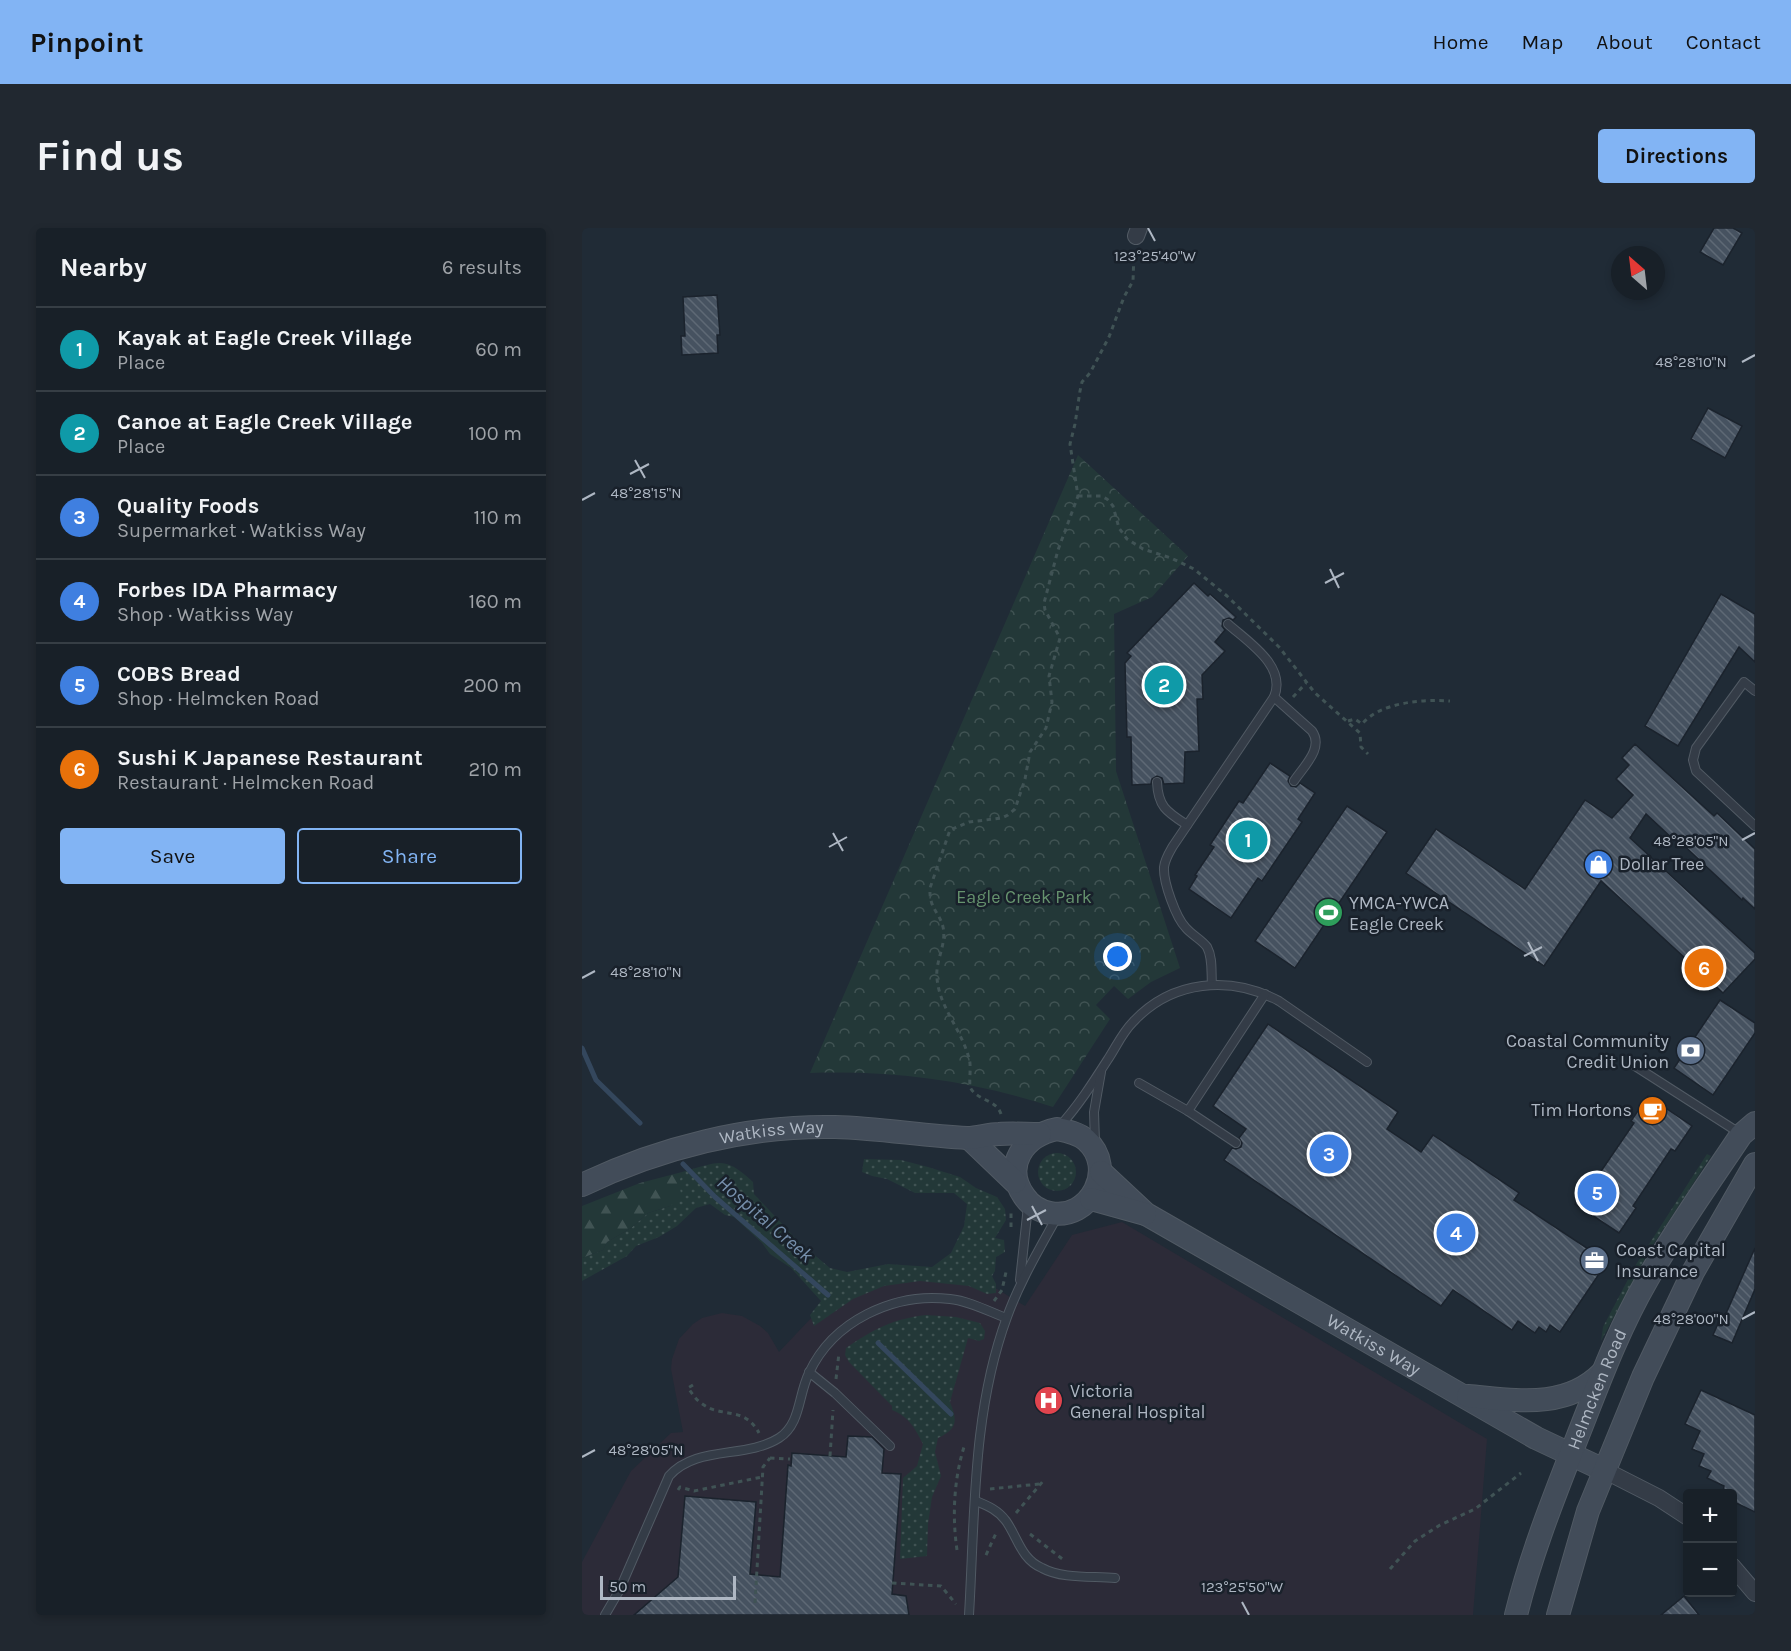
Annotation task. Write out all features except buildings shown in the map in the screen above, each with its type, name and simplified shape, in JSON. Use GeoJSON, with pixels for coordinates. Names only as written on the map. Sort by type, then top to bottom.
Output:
{"type":"FeatureCollection","features":[{"type":"Feature","properties":{"kind":"street","name":"Watkiss Way"},"geometry":{"type":"LineString","coordinates":[[582,1185],[631,1164],[672,1150],[736,1136],[783,1130],[849,1128],[969,1138],[1048,1132]]}},
{"type":"Feature","properties":{"kind":"street","name":"Helmcken Road"},"geometry":{"type":"LineString","coordinates":[[1516,1615],[1523,1586],[1551,1504],[1622,1328],[1646,1281],[1675,1233],[1748,1129]]}},
{"type":"Feature","properties":{"kind":"street"},"geometry":{"type":"LineString","coordinates":[[1048,1132],[1073,1132],[1087,1140],[1099,1163],[1098,1186],[1091,1199],[1076,1210],[1059,1215],[1019,1206],[1015,1182],[1016,1169],[1019,1154],[1027,1142],[1048,1132]]}},
{"type":"Feature","properties":{"kind":"street"},"geometry":{"type":"LineString","coordinates":[[969,1138],[1015,1182]]}},
{"type":"Feature","properties":{"kind":"street","name":"Watkiss Way"},"geometry":{"type":"LineString","coordinates":[[1099,1163],[1146,1214]]}},
{"type":"Feature","properties":{"kind":"street","name":"Helmcken Road"},"geometry":{"type":"LineString","coordinates":[[1558,1615],[1588,1511],[1643,1377],[1689,1281],[1755,1164]]}},
{"type":"Feature","properties":{"kind":"street","name":"Watkiss Way"},"geometry":{"type":"LineString","coordinates":[[1091,1199],[1146,1214],[1536,1438],[1604,1470]]}},
{"type":"Feature","properties":{"kind":"street"},"geometry":{"type":"LineString","coordinates":[[1461,1396],[1524,1401],[1556,1398],[1589,1385],[1605,1370]]}},
{"type":"Feature","properties":{"kind":"street"},"geometry":{"type":"LineString","coordinates":[[1604,1470],[1659,1498],[1683,1514]]}},
{"type":"Feature","properties":{"kind":"street"},"geometry":{"type":"LineString","coordinates":[[1737,1572],[1755,1593]]}},
{"type":"Feature","properties":{"kind":"lane"},"geometry":{"type":"LineString","coordinates":[[1212,984],[1209,953],[1202,942],[1181,921],[1164,874],[1166,859],[1278,688],[1278,680],[1271,664],[1228,624]]}},
{"type":"Feature","properties":{"kind":"lane"},"geometry":{"type":"LineString","coordinates":[[1755,691],[1744,682],[1696,748],[1693,760],[1696,771],[1755,826]]}},
{"type":"Feature","properties":{"kind":"lane"},"geometry":{"type":"LineString","coordinates":[[1274,697],[1316,737],[1317,743],[1294,781]]}},
{"type":"Feature","properties":{"kind":"lane"},"geometry":{"type":"LineString","coordinates":[[1157,782],[1161,804],[1187,825]]}},
{"type":"Feature","properties":{"kind":"lane"},"geometry":{"type":"LineString","coordinates":[[1048,1132],[1071,1114],[1122,1036],[1143,1013],[1177,992],[1199,985],[1243,987],[1265,994],[1279,1001],[1367,1062]]}},
{"type":"Feature","properties":{"kind":"lane"},"geometry":{"type":"LineString","coordinates":[[1188,1111],[1265,994]]}},
{"type":"Feature","properties":{"kind":"lane"},"geometry":{"type":"LineString","coordinates":[[1635,1066],[1748,1129]]}},
{"type":"Feature","properties":{"kind":"lane"},"geometry":{"type":"LineString","coordinates":[[1099,1163],[1094,1121],[1102,1069]]}},
{"type":"Feature","properties":{"kind":"lane"},"geometry":{"type":"LineString","coordinates":[[1139,1083],[1188,1111],[1236,1143]]}},
{"type":"Feature","properties":{"kind":"lane"},"geometry":{"type":"LineString","coordinates":[[1019,1206],[1019,1286]]}},
{"type":"Feature","properties":{"kind":"lane"},"geometry":{"type":"LineString","coordinates":[[980,1613],[969,1614],[983,1403],[1006,1318],[1019,1286],[1059,1215]]}},
{"type":"Feature","properties":{"kind":"lane"},"geometry":{"type":"LineString","coordinates":[[605,1615],[615,1599],[669,1476],[675,1469],[691,1460],[765,1445],[787,1432],[795,1421],[809,1372],[818,1356],[838,1333],[868,1314],[894,1304],[920,1299],[952,1299],[1006,1318]]}},
{"type":"Feature","properties":{"kind":"lane"},"geometry":{"type":"LineString","coordinates":[[809,1372],[835,1393],[891,1446]]}},
{"type":"Feature","properties":{"kind":"lane"},"geometry":{"type":"LineString","coordinates":[[976,1501],[1001,1515],[1026,1556],[1041,1568],[1060,1574],[1115,1578]]}},
{"type":"Feature","properties":{"kind":"path"},"geometry":{"type":"LineString","coordinates":[[998,1134],[1001,1121],[999,1109],[991,1102],[976,1096],[970,1087],[969,1056],[941,997],[936,979],[943,926],[933,909],[930,888],[950,830],[969,822],[1008,815],[1019,801],[1030,752],[1046,728],[1052,702],[1049,676],[1060,638],[1045,610],[1044,603],[1058,550],[1078,496],[1070,444],[1082,382],[1090,373],[1109,337],[1124,297],[1133,281],[1138,232]]}},
{"type":"Feature","properties":{"kind":"path"},"geometry":{"type":"LineString","coordinates":[[1078,496],[1101,496],[1107,499],[1113,506],[1119,528],[1127,539],[1143,549],[1171,558],[1194,569],[1263,630],[1306,683],[1360,733],[1361,747],[1368,754]]}},
{"type":"Feature","properties":{"kind":"path"},"geometry":{"type":"LineString","coordinates":[[1285,706],[1306,683]]}},
{"type":"Feature","properties":{"kind":"path"},"geometry":{"type":"LineString","coordinates":[[1348,721],[1355,719],[1362,724],[1367,718],[1380,711],[1419,700],[1450,701]]}},
{"type":"Feature","properties":{"kind":"path"},"geometry":{"type":"LineString","coordinates":[[1011,1234],[1019,1206]]}},
{"type":"Feature","properties":{"kind":"path"},"geometry":{"type":"LineString","coordinates":[[996,1296],[1004,1287],[1007,1265]]}},
{"type":"Feature","properties":{"kind":"path"},"geometry":{"type":"LineString","coordinates":[[837,1368],[841,1347]]}},
{"type":"Feature","properties":{"kind":"path"},"geometry":{"type":"LineString","coordinates":[[693,1385],[688,1388],[702,1404],[739,1414],[752,1422],[770,1458]]}},
{"type":"Feature","properties":{"kind":"path"},"geometry":{"type":"LineString","coordinates":[[830,1456],[832,1417]]}},
{"type":"Feature","properties":{"kind":"path"},"geometry":{"type":"LineString","coordinates":[[770,1458],[790,1459]]}},
{"type":"Feature","properties":{"kind":"path"},"geometry":{"type":"LineString","coordinates":[[755,1604],[763,1467],[770,1458]]}},
{"type":"Feature","properties":{"kind":"path"},"geometry":{"type":"LineString","coordinates":[[1390,1569],[1415,1541],[1440,1525],[1475,1509],[1521,1473]]}},
{"type":"Feature","properties":{"kind":"path"},"geometry":{"type":"LineString","coordinates":[[676,1496],[680,1487],[694,1491],[762,1477]]}},
{"type":"Feature","properties":{"kind":"path"},"geometry":{"type":"LineString","coordinates":[[1014,1515],[1044,1480]]}},
{"type":"Feature","properties":{"kind":"path"},"geometry":{"type":"LineString","coordinates":[[990,1490],[1041,1484]]}},
{"type":"Feature","properties":{"kind":"path"},"geometry":{"type":"LineString","coordinates":[[984,1559],[999,1526]]}},
{"type":"Feature","properties":{"kind":"path"},"geometry":{"type":"LineString","coordinates":[[1024,1529],[1071,1566]]}},
{"type":"Feature","properties":{"kind":"path"},"geometry":{"type":"LineString","coordinates":[[892,1583],[941,1586],[956,1604]]}},
{"type":"Feature","properties":{"kind":"shaded area","name":"Victoria General Hospital"},"geometry":{"type":"Polygon","coordinates":[[[1122,1222],[1487,1439],[1473,1615],[582,1615],[582,1562],[631,1471],[671,1433],[683,1432],[671,1369],[679,1339],[693,1324],[702,1318],[722,1313],[742,1316],[768,1333],[779,1352],[814,1315],[909,1274],[987,1283],[1025,1306],[1072,1235],[1122,1222]]]}},
{"type":"Feature","properties":{"kind":"green space","name":"Eagle Creek Park"},"geometry":{"type":"Polygon","coordinates":[[[1078,455],[1188,556],[1152,597],[1114,614],[1116,771],[1180,968],[1151,982],[1128,999],[1114,986],[1096,1005],[1110,1019],[1053,1107],[994,1090],[933,1079],[872,1073],[810,1073],[1078,455]]]}},
{"type":"Feature","properties":{"kind":"green space"},"geometry":{"type":"Polygon","coordinates":[[[1057,1153],[1070,1159],[1076,1172],[1070,1185],[1057,1191],[1044,1185],[1038,1172],[1044,1159],[1057,1153]]]}},
{"type":"Feature","properties":{"kind":"green space"},"geometry":{"type":"Polygon","coordinates":[[[1707,1154],[1711,1156],[1649,1251],[1601,1341],[1603,1327],[1635,1266],[1707,1154]]]}},
{"type":"Feature","properties":{"kind":"green space"},"geometry":{"type":"Polygon","coordinates":[[[864,1159],[901,1160],[928,1167],[960,1177],[976,1188],[997,1197],[1005,1209],[1006,1220],[995,1238],[1004,1240],[1005,1252],[996,1257],[995,1271],[992,1276],[996,1284],[996,1293],[987,1294],[969,1286],[920,1281],[884,1286],[853,1299],[814,1326],[810,1315],[821,1301],[791,1268],[770,1254],[762,1243],[734,1217],[725,1215],[710,1204],[696,1208],[677,1226],[659,1237],[636,1246],[627,1256],[582,1281],[582,1258],[603,1250],[607,1242],[631,1228],[648,1213],[670,1206],[682,1172],[720,1163],[734,1167],[753,1182],[754,1194],[800,1243],[830,1268],[847,1272],[888,1264],[932,1267],[951,1253],[964,1226],[967,1204],[954,1193],[915,1193],[887,1179],[862,1172],[864,1159]]]}},
{"type":"Feature","properties":{"kind":"green space"},"geometry":{"type":"Polygon","coordinates":[[[682,1172],[679,1184],[682,1198],[670,1206],[648,1213],[631,1228],[607,1242],[603,1250],[582,1258],[582,1206],[640,1183],[682,1172]]]}},
{"type":"Feature","properties":{"kind":"green space"},"geometry":{"type":"Polygon","coordinates":[[[926,1315],[956,1317],[980,1323],[985,1331],[984,1339],[979,1341],[968,1338],[950,1402],[954,1424],[949,1431],[938,1438],[935,1452],[941,1476],[932,1497],[927,1556],[900,1559],[903,1478],[917,1466],[923,1444],[911,1424],[892,1410],[892,1406],[849,1362],[845,1355],[846,1348],[875,1330],[903,1319],[926,1315]]]}},
{"type":"Feature","properties":{"kind":"waterway","name":"Hospital Creek"},"geometry":{"type":"LineString","coordinates":[[582,1048],[596,1080],[640,1123]]}},
{"type":"Feature","properties":{"kind":"waterway","name":"Hospital Creek"},"geometry":{"type":"LineString","coordinates":[[683,1164],[715,1197],[828,1295]]}},
{"type":"Feature","properties":{"kind":"waterway","name":"Hospital Creek"},"geometry":{"type":"LineString","coordinates":[[878,1343],[951,1414]]}},
{"type":"Feature","properties":{"kind":"place","name":"Canoe at Eagle Creek Village"},"geometry":{"type":"Point","coordinates":[1164,685]}},
{"type":"Feature","properties":{"kind":"place","name":"Kayak at Eagle Creek Village"},"geometry":{"type":"Point","coordinates":[1248,840]}},
{"type":"Feature","properties":{"kind":"place","name":"Dollar Tree"},"geometry":{"type":"Point","coordinates":[1598,864]}},
{"type":"Feature","properties":{"kind":"place","name":"YMCA-YWCA Eagle Creek"},"geometry":{"type":"Point","coordinates":[1328,913]}},
{"type":"Feature","properties":{"kind":"place","name":"Sushi K Japanese Restaurant"},"geometry":{"type":"Point","coordinates":[1704,968]}},
{"type":"Feature","properties":{"kind":"place","name":"Coastal Community Credit Union"},"geometry":{"type":"Point","coordinates":[1690,1051]}},
{"type":"Feature","properties":{"kind":"place","name":"Tim Hortons"},"geometry":{"type":"Point","coordinates":[1653,1110]}},
{"type":"Feature","properties":{"kind":"place","name":"Quality Foods"},"geometry":{"type":"Point","coordinates":[1329,1154]}},
{"type":"Feature","properties":{"kind":"place","name":"COBS Bread"},"geometry":{"type":"Point","coordinates":[1597,1193]}},
{"type":"Feature","properties":{"kind":"place","name":"Forbes IDA Pharmacy"},"geometry":{"type":"Point","coordinates":[1456,1233]}},
{"type":"Feature","properties":{"kind":"place","name":"Coast Capital Insurance"},"geometry":{"type":"Point","coordinates":[1595,1260]}},
{"type":"Feature","properties":{"kind":"place","name":"Victoria General Hospital"},"geometry":{"type":"Point","coordinates":[1049,1401]}}]}
